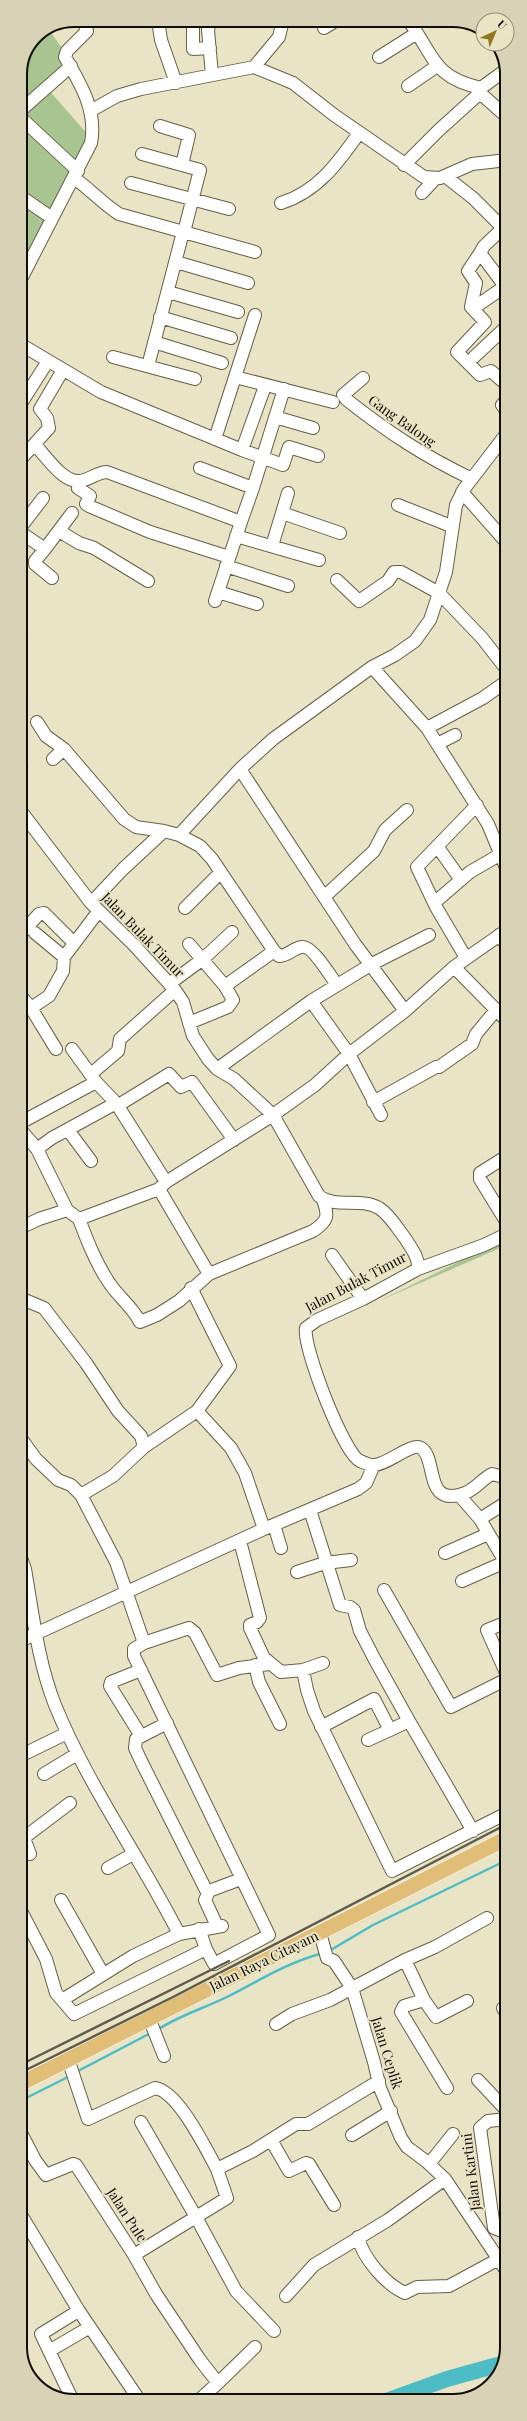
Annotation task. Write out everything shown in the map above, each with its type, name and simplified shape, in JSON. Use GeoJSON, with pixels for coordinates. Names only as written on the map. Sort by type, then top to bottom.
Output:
{"type":"FeatureCollection","features":[{"type":"Feature","properties":{"kind":"main road","name":"Jalan Raya Citayam"},"geometry":{"type":"LineString","coordinates":[[27,2081],[153,2027],[500,1842]]}},
{"type":"Feature","properties":{"kind":"street"},"geometry":{"type":"LineString","coordinates":[[27,267],[91,143],[94,129],[92,110],[82,85],[65,57],[67,51],[87,32],[85,27]]}},
{"type":"Feature","properties":{"kind":"street"},"geometry":{"type":"LineString","coordinates":[[159,27],[161,40],[176,83]]}},
{"type":"Feature","properties":{"kind":"street"},"geometry":{"type":"LineString","coordinates":[[193,27],[193,49],[210,48]]}},
{"type":"Feature","properties":{"kind":"street"},"geometry":{"type":"LineString","coordinates":[[209,27],[212,75]]}},
{"type":"Feature","properties":{"kind":"street"},"geometry":{"type":"LineString","coordinates":[[254,68],[279,37],[281,27]]}},
{"type":"Feature","properties":{"kind":"street"},"geometry":{"type":"LineString","coordinates":[[413,27],[437,66],[448,77],[461,84],[481,91],[500,112]]}},
{"type":"Feature","properties":{"kind":"street"},"geometry":{"type":"LineString","coordinates":[[379,57],[417,33]]}},
{"type":"Feature","properties":{"kind":"street"},"geometry":{"type":"LineString","coordinates":[[27,105],[71,66]]}},
{"type":"Feature","properties":{"kind":"street"},"geometry":{"type":"LineString","coordinates":[[408,86],[437,66]]}},
{"type":"Feature","properties":{"kind":"street"},"geometry":{"type":"LineString","coordinates":[[92,110],[117,96],[141,89],[254,68],[293,83],[359,133],[417,174],[440,177],[473,198],[500,223]]}},
{"type":"Feature","properties":{"kind":"street"},"geometry":{"type":"LineString","coordinates":[[404,165],[439,130],[500,74]]}},
{"type":"Feature","properties":{"kind":"street"},"geometry":{"type":"LineString","coordinates":[[27,124],[108,207],[119,214],[255,252]]}},
{"type":"Feature","properties":{"kind":"street"},"geometry":{"type":"LineString","coordinates":[[160,126],[189,135],[182,165]]}},
{"type":"Feature","properties":{"kind":"street"},"geometry":{"type":"LineString","coordinates":[[281,203],[302,196],[334,168],[359,133]]}},
{"type":"Feature","properties":{"kind":"street"},"geometry":{"type":"LineString","coordinates":[[142,154],[200,170],[148,366]]}},
{"type":"Feature","properties":{"kind":"street"},"geometry":{"type":"LineString","coordinates":[[422,193],[440,177],[472,164],[500,161]]}},
{"type":"Feature","properties":{"kind":"street"},"geometry":{"type":"LineString","coordinates":[[131,183],[192,201],[229,209]]}},
{"type":"Feature","properties":{"kind":"street"},"geometry":{"type":"LineString","coordinates":[[27,201],[52,218]]}},
{"type":"Feature","properties":{"kind":"street"},"geometry":{"type":"LineString","coordinates":[[500,232],[484,246],[468,271],[476,283],[472,307],[485,322],[457,352],[480,375],[491,371],[500,379]]}},
{"type":"Feature","properties":{"kind":"street"},"geometry":{"type":"LineString","coordinates":[[480,253],[500,279]]}},
{"type":"Feature","properties":{"kind":"street"},"geometry":{"type":"LineString","coordinates":[[176,262],[248,283]]}},
{"type":"Feature","properties":{"kind":"street"},"geometry":{"type":"LineString","coordinates":[[478,305],[500,291]]}},
{"type":"Feature","properties":{"kind":"street"},"geometry":{"type":"LineString","coordinates":[[168,292],[238,312]]}},
{"type":"Feature","properties":{"kind":"street"},"geometry":{"type":"LineString","coordinates":[[215,439],[255,315]]}},
{"type":"Feature","properties":{"kind":"street"},"geometry":{"type":"LineString","coordinates":[[160,318],[231,338]]}},
{"type":"Feature","properties":{"kind":"street"},"geometry":{"type":"LineString","coordinates":[[474,357],[500,333]]}},
{"type":"Feature","properties":{"kind":"street"},"geometry":{"type":"LineString","coordinates":[[154,342],[222,362]]}},
{"type":"Feature","properties":{"kind":"street"},"geometry":{"type":"LineString","coordinates":[[27,348],[101,392],[242,450],[283,465],[289,447],[318,456]]}},
{"type":"Feature","properties":{"kind":"street"},"geometry":{"type":"LineString","coordinates":[[113,356],[195,379]]}},
{"type":"Feature","properties":{"kind":"street"},"geometry":{"type":"LineString","coordinates":[[27,394],[48,361]]}},
{"type":"Feature","properties":{"kind":"street"},"geometry":{"type":"LineString","coordinates":[[27,453],[35,445],[49,425],[40,409],[63,370]]}},
{"type":"Feature","properties":{"kind":"street"},"geometry":{"type":"LineString","coordinates":[[235,377],[334,402]]}},
{"type":"Feature","properties":{"kind":"street","name":"Gang Balong"},"geometry":{"type":"LineString","coordinates":[[363,378],[344,395],[347,400],[389,434],[429,458],[472,479]]}},
{"type":"Feature","properties":{"kind":"street"},"geometry":{"type":"LineString","coordinates":[[242,450],[264,389]]}},
{"type":"Feature","properties":{"kind":"street"},"geometry":{"type":"LineString","coordinates":[[257,604],[216,596],[263,457],[284,389]]}},
{"type":"Feature","properties":{"kind":"street"},"geometry":{"type":"LineString","coordinates":[[275,417],[313,428]]}},
{"type":"Feature","properties":{"kind":"street"},"geometry":{"type":"LineString","coordinates":[[179,836],[240,769],[273,739],[372,667],[395,655],[415,641],[430,620],[446,572],[451,526],[456,505],[462,492],[500,442]]}},
{"type":"Feature","properties":{"kind":"street"},"geometry":{"type":"LineString","coordinates":[[35,445],[67,478],[81,481],[107,472],[241,522]]}},
{"type":"Feature","properties":{"kind":"street"},"geometry":{"type":"LineString","coordinates":[[200,468],[252,488]]}},
{"type":"Feature","properties":{"kind":"street"},"geometry":{"type":"LineString","coordinates":[[81,481],[78,488],[90,496],[86,504],[89,506],[150,532],[288,586]]}},
{"type":"Feature","properties":{"kind":"street"},"geometry":{"type":"LineString","coordinates":[[462,492],[500,533]]}},
{"type":"Feature","properties":{"kind":"street"},"geometry":{"type":"LineString","coordinates":[[272,546],[288,493]]}},
{"type":"Feature","properties":{"kind":"street"},"geometry":{"type":"LineString","coordinates":[[27,519],[43,498]]}},
{"type":"Feature","properties":{"kind":"street"},"geometry":{"type":"LineString","coordinates":[[398,505],[451,526]]}},
{"type":"Feature","properties":{"kind":"street"},"geometry":{"type":"LineString","coordinates":[[52,578],[35,564],[35,561],[72,513]]}},
{"type":"Feature","properties":{"kind":"street"},"geometry":{"type":"LineString","coordinates":[[282,513],[340,533]]}},
{"type":"Feature","properties":{"kind":"street"},"geometry":{"type":"LineString","coordinates":[[59,531],[79,543],[94,548],[148,580]]}},
{"type":"Feature","properties":{"kind":"street"},"geometry":{"type":"LineString","coordinates":[[236,536],[320,560]]}},
{"type":"Feature","properties":{"kind":"street"},"geometry":{"type":"LineString","coordinates":[[27,537],[45,549]]}},
{"type":"Feature","properties":{"kind":"street"},"geometry":{"type":"LineString","coordinates":[[337,580],[359,601],[388,581],[397,571],[439,593],[482,638],[500,661]]}},
{"type":"Feature","properties":{"kind":"street"},"geometry":{"type":"LineString","coordinates":[[372,667],[427,728],[477,805],[500,852]]}},
{"type":"Feature","properties":{"kind":"street"},"geometry":{"type":"LineString","coordinates":[[427,728],[483,698],[500,686]]}},
{"type":"Feature","properties":{"kind":"street"},"geometry":{"type":"LineString","coordinates":[[37,722],[46,736],[64,749],[124,819],[136,827],[164,831],[200,846],[221,872],[274,951],[279,956],[286,956],[301,947],[306,947],[313,952],[338,985]]}},
{"type":"Feature","properties":{"kind":"street"},"geometry":{"type":"LineString","coordinates":[[437,744],[455,735]]}},
{"type":"Feature","properties":{"kind":"street"},"geometry":{"type":"LineString","coordinates":[[53,759],[64,749]]}},
{"type":"Feature","properties":{"kind":"street"},"geometry":{"type":"LineString","coordinates":[[240,769],[279,826],[324,898],[405,1011]]}},
{"type":"Feature","properties":{"kind":"street"},"geometry":{"type":"LineString","coordinates":[[466,958],[434,903],[417,867],[477,805]]}},
{"type":"Feature","properties":{"kind":"street"},"geometry":{"type":"LineString","coordinates":[[324,898],[374,851],[385,830],[407,810]]}},
{"type":"Feature","properties":{"kind":"street","name":"Jalan Bulak Timur"},"geometry":{"type":"LineString","coordinates":[[27,819],[95,907],[134,945],[172,987],[182,1002],[200,1049],[218,1069],[234,1079],[273,1115],[315,1190],[323,1200],[330,1202],[364,1203],[379,1208],[389,1216],[414,1252],[418,1262],[418,1269],[363,1299],[308,1325],[305,1332],[313,1364],[345,1443],[358,1460],[374,1466]]}},
{"type":"Feature","properties":{"kind":"street"},"geometry":{"type":"LineString","coordinates":[[31,1008],[50,996],[63,971],[64,957],[95,907],[123,868],[164,831]]}},
{"type":"Feature","properties":{"kind":"street"},"geometry":{"type":"LineString","coordinates":[[437,846],[461,880]]}},
{"type":"Feature","properties":{"kind":"street"},"geometry":{"type":"LineString","coordinates":[[434,903],[461,880],[500,855]]}},
{"type":"Feature","properties":{"kind":"street"},"geometry":{"type":"LineString","coordinates":[[185,908],[221,872]]}},
{"type":"Feature","properties":{"kind":"street"},"geometry":{"type":"LineString","coordinates":[[27,927],[39,914],[44,913],[74,943]]}},
{"type":"Feature","properties":{"kind":"street"},"geometry":{"type":"LineString","coordinates":[[27,1119],[93,1078],[118,1051],[120,1039],[172,987],[232,932]]}},
{"type":"Feature","properties":{"kind":"street"},"geometry":{"type":"LineString","coordinates":[[35,933],[64,957]]}},
{"type":"Feature","properties":{"kind":"street"},"geometry":{"type":"LineString","coordinates":[[79,1219],[162,1186],[273,1115],[315,1085],[349,1054],[405,1011],[454,967],[500,934]]}},
{"type":"Feature","properties":{"kind":"street"},"geometry":{"type":"LineString","coordinates":[[218,1069],[311,1001],[372,964],[428,935]]}},
{"type":"Feature","properties":{"kind":"street"},"geometry":{"type":"LineString","coordinates":[[189,944],[232,995],[232,1003],[189,1023]]}},
{"type":"Feature","properties":{"kind":"street"},"geometry":{"type":"LineString","coordinates":[[225,986],[274,951]]}},
{"type":"Feature","properties":{"kind":"street"},"geometry":{"type":"LineString","coordinates":[[454,967],[500,1014]]}},
{"type":"Feature","properties":{"kind":"street"},"geometry":{"type":"LineString","coordinates":[[311,1001],[349,1054],[381,1115]]}},
{"type":"Feature","properties":{"kind":"street"},"geometry":{"type":"LineString","coordinates":[[27,1004],[56,1049]]}},
{"type":"Feature","properties":{"kind":"street"},"geometry":{"type":"LineString","coordinates":[[373,1102],[436,1066],[440,1067],[472,1044],[476,1034],[496,1010]]}},
{"type":"Feature","properties":{"kind":"street"},"geometry":{"type":"LineString","coordinates":[[72,1049],[93,1078],[117,1105],[209,1274]]}},
{"type":"Feature","properties":{"kind":"street"},"geometry":{"type":"LineString","coordinates":[[37,1149],[68,1130],[117,1105],[169,1074],[181,1087],[192,1082],[195,1084],[202,1098],[234,1140]]}},
{"type":"Feature","properties":{"kind":"street"},"geometry":{"type":"LineString","coordinates":[[68,1130],[91,1161]]}},
{"type":"Feature","properties":{"kind":"street"},"geometry":{"type":"LineString","coordinates":[[27,1137],[37,1149],[66,1210],[79,1219],[90,1248],[108,1282],[128,1303],[140,1322],[157,1315],[178,1301],[191,1288],[209,1274],[314,1231],[326,1221],[328,1214],[323,1200]]}},
{"type":"Feature","properties":{"kind":"street"},"geometry":{"type":"LineString","coordinates":[[500,1160],[480,1173],[480,1178],[500,1212]]}},
{"type":"Feature","properties":{"kind":"street"},"geometry":{"type":"LineString","coordinates":[[27,1225],[66,1210]]}},
{"type":"Feature","properties":{"kind":"street"},"geometry":{"type":"LineString","coordinates":[[418,1269],[484,1245],[500,1237]]}},
{"type":"Feature","properties":{"kind":"street"},"geometry":{"type":"LineString","coordinates":[[332,1255],[363,1299]]}},
{"type":"Feature","properties":{"kind":"street"},"geometry":{"type":"LineString","coordinates":[[81,1495],[113,1476],[144,1447],[198,1412],[230,1366],[191,1288]]}},
{"type":"Feature","properties":{"kind":"street"},"geometry":{"type":"LineString","coordinates":[[27,1301],[44,1308],[86,1363],[114,1406],[141,1436],[144,1447]]}},
{"type":"Feature","properties":{"kind":"street"},"geometry":{"type":"LineString","coordinates":[[198,1412],[231,1448],[245,1473],[269,1527],[281,1548]]}},
{"type":"Feature","properties":{"kind":"street"},"geometry":{"type":"LineString","coordinates":[[27,1638],[269,1527],[358,1489],[366,1483],[374,1466],[393,1459],[414,1446],[420,1447],[426,1453],[430,1471],[439,1490],[451,1497],[466,1493],[482,1479],[492,1474],[500,1476]]}},
{"type":"Feature","properties":{"kind":"street"},"geometry":{"type":"LineString","coordinates":[[27,1447],[36,1459],[58,1480],[72,1485],[81,1495],[108,1546],[144,1643]]}},
{"type":"Feature","properties":{"kind":"street"},"geometry":{"type":"LineString","coordinates":[[459,1495],[480,1519],[488,1534],[500,1544]]}},
{"type":"Feature","properties":{"kind":"street"},"geometry":{"type":"LineString","coordinates":[[480,1519],[500,1506]]}},
{"type":"Feature","properties":{"kind":"street"},"geometry":{"type":"LineString","coordinates":[[310,1510],[325,1564],[340,1605],[350,1607],[354,1610],[369,1648],[409,1721],[473,1831]]}},
{"type":"Feature","properties":{"kind":"street"},"geometry":{"type":"LineString","coordinates":[[445,1553],[488,1534]]}},
{"type":"Feature","properties":{"kind":"street"},"geometry":{"type":"LineString","coordinates":[[240,1541],[260,1618],[257,1622],[250,1625],[250,1628],[264,1658],[269,1664],[281,1672],[303,1670],[323,1663]]}},
{"type":"Feature","properties":{"kind":"street"},"geometry":{"type":"LineString","coordinates":[[297,1572],[325,1564],[351,1560]]}},
{"type":"Feature","properties":{"kind":"street"},"geometry":{"type":"LineString","coordinates":[[462,1582],[500,1566]]}},
{"type":"Feature","properties":{"kind":"street"},"geometry":{"type":"LineString","coordinates":[[27,1581],[43,1669],[67,1732],[77,1754],[133,1854],[153,1884],[179,1934]]}},
{"type":"Feature","properties":{"kind":"street"},"geometry":{"type":"LineString","coordinates":[[384,1590],[451,1707],[500,1682]]}},
{"type":"Feature","properties":{"kind":"street"},"geometry":{"type":"LineString","coordinates":[[500,1625],[487,1630],[500,1659]]}},
{"type":"Feature","properties":{"kind":"street"},"geometry":{"type":"LineString","coordinates":[[199,1929],[206,1949],[214,1964],[269,1935],[133,1652],[144,1643],[189,1628],[195,1633],[217,1675],[239,1668],[269,1664]]}},
{"type":"Feature","properties":{"kind":"street"},"geometry":{"type":"LineString","coordinates":[[255,1665],[259,1682],[280,1724]]}},
{"type":"Feature","properties":{"kind":"street"},"geometry":{"type":"LineString","coordinates":[[140,1736],[110,1684],[141,1670]]}},
{"type":"Feature","properties":{"kind":"street"},"geometry":{"type":"LineString","coordinates":[[303,1670],[307,1690],[321,1727],[392,1871],[500,1817]]}},
{"type":"Feature","properties":{"kind":"street"},"geometry":{"type":"LineString","coordinates":[[321,1727],[374,1699],[390,1730]]}},
{"type":"Feature","properties":{"kind":"street"},"geometry":{"type":"LineString","coordinates":[[368,1740],[409,1721]]}},
{"type":"Feature","properties":{"kind":"street"},"geometry":{"type":"LineString","coordinates":[[167,1724],[140,1736],[135,1742],[135,1748],[190,1860],[205,1888],[209,1891]]}},
{"type":"Feature","properties":{"kind":"street"},"geometry":{"type":"LineString","coordinates":[[27,1752],[67,1732]]}},
{"type":"Feature","properties":{"kind":"street"},"geometry":{"type":"LineString","coordinates":[[44,1774],[77,1754]]}},
{"type":"Feature","properties":{"kind":"street"},"geometry":{"type":"LineString","coordinates":[[27,1830],[70,1803]]}},
{"type":"Feature","properties":{"kind":"street"},"geometry":{"type":"LineString","coordinates":[[27,1845],[30,1854]]}},
{"type":"Feature","properties":{"kind":"street"},"geometry":{"type":"LineString","coordinates":[[108,1868],[133,1854]]}},
{"type":"Feature","properties":{"kind":"street"},"geometry":{"type":"LineString","coordinates":[[62,2000],[133,1956],[179,1934],[220,1926],[205,1900],[209,1891],[241,1878]]}},
{"type":"Feature","properties":{"kind":"street"},"geometry":{"type":"LineString","coordinates":[[61,1900],[103,1974]]}},
{"type":"Feature","properties":{"kind":"street"},"geometry":{"type":"LineString","coordinates":[[276,2024],[292,2014],[330,2000],[406,1960],[435,1947],[487,1918]]}},
{"type":"Feature","properties":{"kind":"street"},"geometry":{"type":"LineString","coordinates":[[27,1922],[46,1959],[56,1993],[74,2014],[206,1949]]}},
{"type":"Feature","properties":{"kind":"street","name":"Jalan Ceplik"},"geometry":{"type":"LineString","coordinates":[[321,1938],[327,1958],[334,1961],[352,1988],[379,2081],[401,2138],[407,2147],[430,2164],[445,2179],[500,2264]]}},
{"type":"Feature","properties":{"kind":"street"},"geometry":{"type":"LineString","coordinates":[[406,1960],[424,2000],[436,2017],[467,2001]]}},
{"type":"Feature","properties":{"kind":"street"},"geometry":{"type":"LineString","coordinates":[[424,2000],[404,2006],[401,2012],[447,2088]]}},
{"type":"Feature","properties":{"kind":"street"},"geometry":{"type":"LineString","coordinates":[[153,2027],[164,2056]]}},
{"type":"Feature","properties":{"kind":"street"},"geometry":{"type":"LineString","coordinates":[[69,2063],[76,2079],[85,2114],[89,2120],[155,2088],[162,2089],[169,2094],[199,2135],[217,2169],[271,2140],[296,2124],[308,2124],[379,2081]]}},
{"type":"Feature","properties":{"kind":"street"},"geometry":{"type":"LineString","coordinates":[[478,2080],[500,2103]]}},
{"type":"Feature","properties":{"kind":"street"},"geometry":{"type":"LineString","coordinates":[[352,2135],[391,2111]]}},
{"type":"Feature","properties":{"kind":"street","name":"Jalan Kartini"},"geometry":{"type":"LineString","coordinates":[[500,2120],[488,2121],[480,2128],[494,2228],[500,2230]]}},
{"type":"Feature","properties":{"kind":"street"},"geometry":{"type":"LineString","coordinates":[[141,2122],[196,2217],[236,2291],[274,2331]]}},
{"type":"Feature","properties":{"kind":"street"},"geometry":{"type":"LineString","coordinates":[[430,2164],[452,2134]]}},
{"type":"Feature","properties":{"kind":"street"},"geometry":{"type":"LineString","coordinates":[[271,2140],[289,2171],[306,2163],[309,2164],[334,2205]]}},
{"type":"Feature","properties":{"kind":"street","name":"Jalan Pule"},"geometry":{"type":"LineString","coordinates":[[27,2156],[46,2175],[73,2164],[76,2165],[134,2255],[227,2198],[217,2169]]}},
{"type":"Feature","properties":{"kind":"street"},"geometry":{"type":"LineString","coordinates":[[286,2296],[314,2265],[388,2220],[445,2179]]}},
{"type":"Feature","properties":{"kind":"street"},"geometry":{"type":"LineString","coordinates":[[27,2224],[90,2327],[135,2394]]}},
{"type":"Feature","properties":{"kind":"street"},"geometry":{"type":"LineString","coordinates":[[358,2237],[360,2246],[368,2259],[387,2280],[405,2293],[417,2288],[449,2286],[497,2260]]}},
{"type":"Feature","properties":{"kind":"street"},"geometry":{"type":"LineString","coordinates":[[134,2255],[156,2294],[200,2360],[218,2383]]}},
{"type":"Feature","properties":{"kind":"street"},"geometry":{"type":"LineString","coordinates":[[70,2394],[41,2334],[75,2313]]}},
{"type":"Feature","properties":{"kind":"street"},"geometry":{"type":"LineString","coordinates":[[49,2351],[90,2327]]}},
{"type":"Feature","properties":{"kind":"street"},"geometry":{"type":"LineString","coordinates":[[205,2394],[255,2347]]}},
{"type":"Feature","properties":{"kind":"green space"},"geometry":{"type":"Polygon","coordinates":[[[50,34],[70,60],[47,88],[97,145],[27,260],[27,74],[28,65],[35,48],[50,34]]]}},
{"type":"Feature","properties":{"kind":"green space"},"geometry":{"type":"Polygon","coordinates":[[[500,1241],[500,1248],[379,1301],[500,1241]]]}},
{"type":"Feature","properties":{"kind":"waterway"},"geometry":{"type":"LineString","coordinates":[[329,1951],[373,1925],[500,1863]]}},
{"type":"Feature","properties":{"kind":"waterway"},"geometry":{"type":"LineString","coordinates":[[157,2030],[175,2020],[229,1996],[286,1966],[323,1953]]}},
{"type":"Feature","properties":{"kind":"waterway"},"geometry":{"type":"LineString","coordinates":[[76,2072],[151,2033]]}},
{"type":"Feature","properties":{"kind":"waterway"},"geometry":{"type":"LineString","coordinates":[[27,2098],[70,2076]]}},
{"type":"Feature","properties":{"kind":"waterway"},"geometry":{"type":"LineString","coordinates":[[405,2394],[447,2379],[496,2365]]}},
{"type":"Feature","properties":{"kind":"railway"},"geometry":{"type":"LineString","coordinates":[[27,2070],[173,1997],[500,1828]]}},
{"type":"Feature","properties":{"kind":"railway"},"geometry":{"type":"LineString","coordinates":[[27,2062],[229,1961]]}}]}
